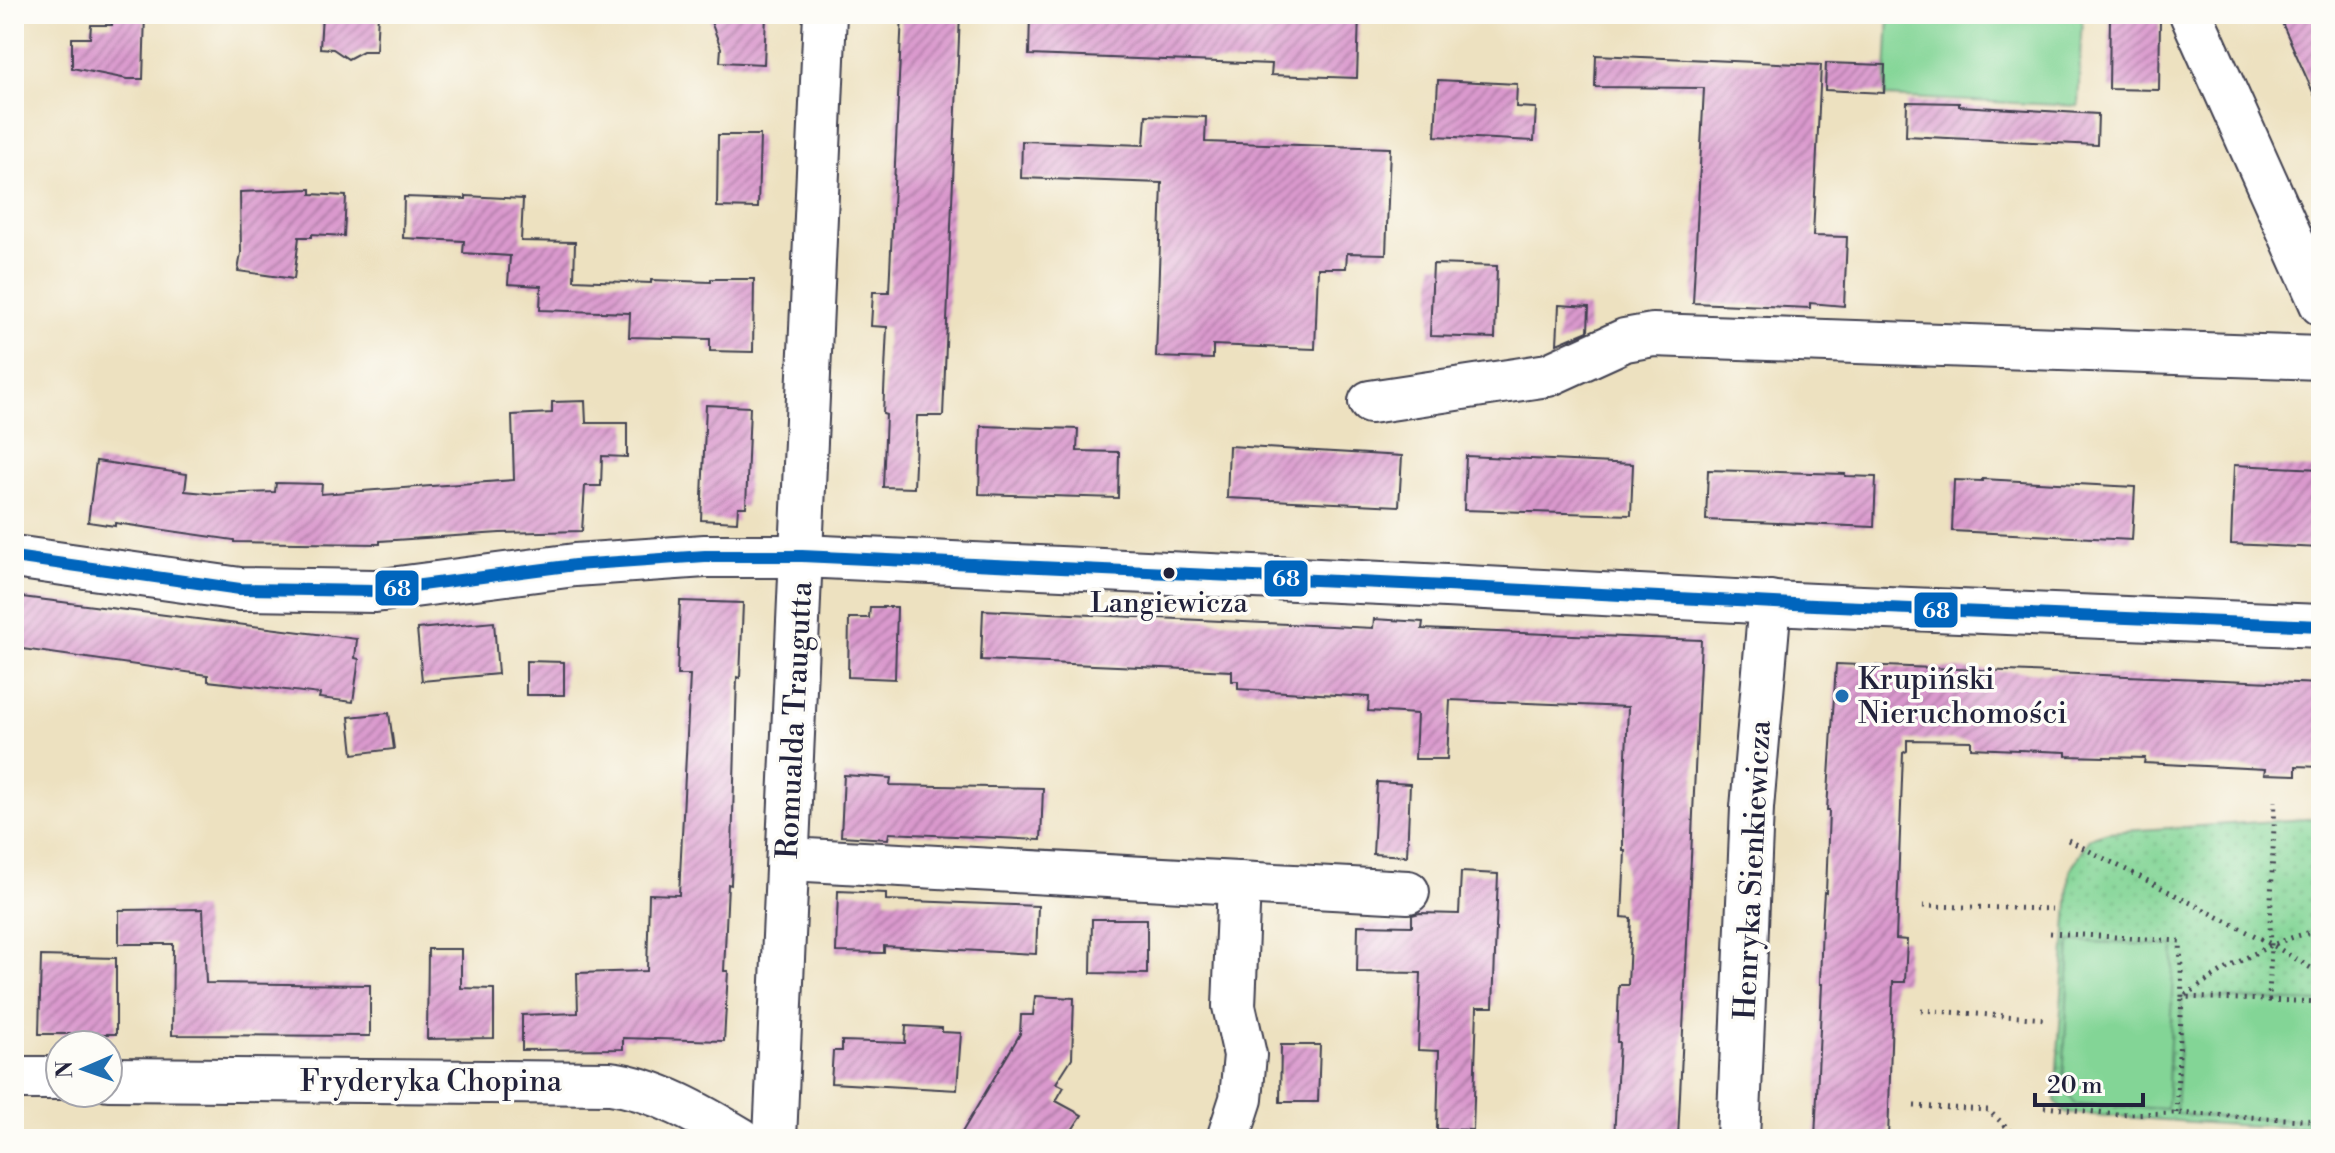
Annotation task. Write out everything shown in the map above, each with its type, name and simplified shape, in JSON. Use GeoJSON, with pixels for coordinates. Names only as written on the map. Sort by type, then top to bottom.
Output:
{"type":"FeatureCollection","features":[{"type":"Feature","properties":{"kind":"street","name":"Romualda Traugutta"},"geometry":{"type":"LineString","coordinates":[[775,1139],[825,14]]}},
{"type":"Feature","properties":{"kind":"street"},"geometry":{"type":"LineString","coordinates":[[2191,14],[2321,304]]}},
{"type":"Feature","properties":{"kind":"street"},"geometry":{"type":"LineString","coordinates":[[1370,402],[1548,375],[1625,340],[1653,335],[2321,358]]}},
{"type":"Feature","properties":{"kind":"street"},"geometry":{"type":"LineString","coordinates":[[14,557],[240,589],[375,591],[575,565],[705,556],[802,556],[2321,626]]}},
{"type":"Feature","properties":{"kind":"street","name":"Henryka Sienkiewicza"},"geometry":{"type":"LineString","coordinates":[[1738,1139],[1752,808],[1770,602]]}},
{"type":"Feature","properties":{"kind":"street"},"geometry":{"type":"LineString","coordinates":[[788,859],[1408,892]]}},
{"type":"Feature","properties":{"kind":"street"},"geometry":{"type":"LineString","coordinates":[[1228,1139],[1241,1099],[1245,1055],[1234,1006],[1239,883]]}},
{"type":"Feature","properties":{"kind":"street"},"geometry":{"type":"LineString","coordinates":[[14,1078],[44,1078]]}},
{"type":"Feature","properties":{"kind":"street","name":"Fryderyka Chopina"},"geometry":{"type":"LineString","coordinates":[[124,1079],[610,1083],[635,1086],[658,1095],[741,1139]]}},
{"type":"Feature","properties":{"kind":"path"},"geometry":{"type":"LineString","coordinates":[[2269,1000],[2275,801]]}},
{"type":"Feature","properties":{"kind":"path"},"geometry":{"type":"LineString","coordinates":[[2068,840],[2271,944],[2321,974]]}},
{"type":"Feature","properties":{"kind":"path"},"geometry":{"type":"LineString","coordinates":[[1923,906],[2052,909]]}},
{"type":"Feature","properties":{"kind":"path"},"geometry":{"type":"LineString","coordinates":[[2182,997],[2271,944],[2321,930]]}},
{"type":"Feature","properties":{"kind":"path"},"geometry":{"type":"LineString","coordinates":[[2050,933],[2180,941],[2182,997],[2176,1113]]}},
{"type":"Feature","properties":{"kind":"path"},"geometry":{"type":"LineString","coordinates":[[2182,997],[2321,1002]]}},
{"type":"Feature","properties":{"kind":"path"},"geometry":{"type":"LineString","coordinates":[[1921,1010],[2047,1019]]}},
{"type":"Feature","properties":{"kind":"path"},"geometry":{"type":"LineString","coordinates":[[1914,1106],[1988,1110],[2011,1131]]}},
{"type":"Feature","properties":{"kind":"path"},"geometry":{"type":"LineString","coordinates":[[2044,1107],[2117,1114],[2176,1113],[2321,1121]]}},
{"type":"Feature","properties":{"kind":"green space"},"geometry":{"type":"Polygon","coordinates":[[[1889,14],[2082,14],[2078,106],[1885,97],[1889,14]]]}},
{"type":"Feature","properties":{"kind":"green space"},"geometry":{"type":"Polygon","coordinates":[[[2321,818],[2321,1128],[2066,1113],[2055,1101],[2070,871],[2089,838],[2108,832],[2321,818]]]}},
{"type":"Feature","properties":{"kind":"green space"},"geometry":{"type":"Polygon","coordinates":[[[2070,941],[2174,946],[2167,1109],[2075,1104],[2063,1084],[2070,941]]]}},
{"type":"Feature","properties":{"kind":"green space"},"geometry":{"type":"Polygon","coordinates":[[[2182,997],[2321,1002],[2321,1121],[2176,1113],[2182,997]]]}},
{"type":"Feature","properties":{"kind":"building"},"geometry":{"type":"Polygon","coordinates":[[[112,14],[145,14],[143,79],[127,79],[72,68],[72,38],[90,38],[91,25],[112,25],[112,14]]]}},
{"type":"Feature","properties":{"kind":"building"},"geometry":{"type":"Polygon","coordinates":[[[322,14],[378,14],[376,51],[363,51],[348,59],[333,49],[320,48],[322,14]]]}},
{"type":"Feature","properties":{"kind":"building"},"geometry":{"type":"Polygon","coordinates":[[[708,14],[766,14],[764,64],[720,62],[721,48],[708,14]]]}},
{"type":"Feature","properties":{"kind":"building"},"geometry":{"type":"Polygon","coordinates":[[[902,14],[960,14],[943,416],[917,416],[914,488],[883,487],[887,327],[871,326],[873,292],[889,292],[902,14]]]}},
{"type":"Feature","properties":{"kind":"building"},"geometry":{"type":"Polygon","coordinates":[[[1030,14],[1359,14],[1357,78],[1271,75],[1272,64],[1029,55],[1030,14]]]}},
{"type":"Feature","properties":{"kind":"building"},"geometry":{"type":"Polygon","coordinates":[[[2110,14],[2160,17],[2159,90],[2109,89],[2110,14]]]}},
{"type":"Feature","properties":{"kind":"building"},"geometry":{"type":"Polygon","coordinates":[[[2278,14],[2321,14],[2321,110],[2278,14]]]}},
{"type":"Feature","properties":{"kind":"building"},"geometry":{"type":"Polygon","coordinates":[[[1596,55],[1821,65],[1813,236],[1847,237],[1844,306],[1810,303],[1810,308],[1693,303],[1704,88],[1595,87],[1596,55]]]}},
{"type":"Feature","properties":{"kind":"building"},"geometry":{"type":"Polygon","coordinates":[[[1826,63],[1885,65],[1884,93],[1825,90],[1826,63]]]}},
{"type":"Feature","properties":{"kind":"building"},"geometry":{"type":"Polygon","coordinates":[[[1438,80],[1517,84],[1516,107],[1536,108],[1534,141],[1435,136],[1438,80]]]}},
{"type":"Feature","properties":{"kind":"building"},"geometry":{"type":"Polygon","coordinates":[[[1907,102],[2098,114],[2097,145],[1906,136],[1907,102]]]}},
{"type":"Feature","properties":{"kind":"building"},"geometry":{"type":"Polygon","coordinates":[[[1146,115],[1206,117],[1205,142],[1390,148],[1386,254],[1347,253],[1346,268],[1318,268],[1315,349],[1213,345],[1213,359],[1156,357],[1162,183],[1021,178],[1022,141],[1144,145],[1146,115]]]}},
{"type":"Feature","properties":{"kind":"building"},"geometry":{"type":"Polygon","coordinates":[[[718,135],[760,135],[758,208],[717,207],[718,135]]]}},
{"type":"Feature","properties":{"kind":"building"},"geometry":{"type":"Polygon","coordinates":[[[311,189],[311,194],[346,196],[344,236],[312,234],[312,237],[299,237],[294,279],[238,271],[241,253],[240,192],[311,189]]]}},
{"type":"Feature","properties":{"kind":"building"},"geometry":{"type":"Polygon","coordinates":[[[466,196],[523,199],[521,241],[575,242],[574,280],[651,283],[651,280],[711,282],[711,279],[754,279],[753,352],[710,351],[710,339],[629,337],[630,313],[540,310],[541,286],[508,284],[510,256],[463,253],[464,241],[403,238],[404,197],[466,199],[466,196]]]}},
{"type":"Feature","properties":{"kind":"building"},"geometry":{"type":"Polygon","coordinates":[[[1433,264],[1497,266],[1495,338],[1430,336],[1433,264]]]}},
{"type":"Feature","properties":{"kind":"building"},"geometry":{"type":"Polygon","coordinates":[[[1559,305],[1589,307],[1588,331],[1557,344],[1559,305]]]}},
{"type":"Feature","properties":{"kind":"building"},"geometry":{"type":"Polygon","coordinates":[[[585,401],[586,423],[627,423],[627,457],[602,456],[601,486],[585,486],[582,531],[500,533],[380,541],[380,544],[234,542],[115,523],[115,526],[88,522],[96,461],[187,474],[185,491],[216,494],[275,492],[276,483],[322,484],[321,494],[514,480],[512,415],[552,413],[552,402],[585,401]]]}},
{"type":"Feature","properties":{"kind":"building"},"geometry":{"type":"Polygon","coordinates":[[[706,405],[750,407],[746,507],[738,507],[737,522],[701,520],[706,405]]]}},
{"type":"Feature","properties":{"kind":"building"},"geometry":{"type":"Polygon","coordinates":[[[981,426],[1078,429],[1077,451],[1119,452],[1118,498],[979,494],[981,426]]]}},
{"type":"Feature","properties":{"kind":"building"},"geometry":{"type":"Polygon","coordinates":[[[1229,446],[1402,456],[1399,506],[1227,498],[1229,446]]]}},
{"type":"Feature","properties":{"kind":"building"},"geometry":{"type":"Polygon","coordinates":[[[1466,456],[1633,464],[1631,515],[1464,510],[1466,456]]]}},
{"type":"Feature","properties":{"kind":"building"},"geometry":{"type":"Polygon","coordinates":[[[2234,465],[2321,469],[2321,548],[2231,544],[2234,465]]]}},
{"type":"Feature","properties":{"kind":"building"},"geometry":{"type":"Polygon","coordinates":[[[1708,470],[1876,477],[1874,527],[1706,520],[1708,470]]]}},
{"type":"Feature","properties":{"kind":"building"},"geometry":{"type":"Polygon","coordinates":[[[1954,480],[2135,487],[2132,540],[1952,531],[1954,480]]]}},
{"type":"Feature","properties":{"kind":"building"},"geometry":{"type":"Polygon","coordinates":[[[14,596],[357,639],[355,658],[359,659],[353,702],[319,698],[320,694],[208,681],[208,675],[22,649],[22,646],[14,645],[14,596]]]}},
{"type":"Feature","properties":{"kind":"building"},"geometry":{"type":"Polygon","coordinates":[[[680,601],[743,603],[740,678],[737,677],[731,885],[728,884],[724,971],[728,971],[724,1041],[623,1038],[623,1049],[522,1050],[522,1015],[578,1013],[577,973],[647,971],[649,894],[679,895],[690,675],[677,675],[680,601]]]}},
{"type":"Feature","properties":{"kind":"building"},"geometry":{"type":"Polygon","coordinates":[[[870,607],[897,607],[895,679],[848,677],[849,618],[869,618],[870,607]]]}},
{"type":"Feature","properties":{"kind":"building"},"geometry":{"type":"Polygon","coordinates":[[[983,610],[1373,628],[1374,619],[1423,622],[1422,629],[1701,640],[1678,1139],[1614,1139],[1619,985],[1628,985],[1631,918],[1622,917],[1628,707],[1450,700],[1447,759],[1415,759],[1417,714],[1368,711],[1369,697],[1238,689],[1238,681],[1232,681],[1232,671],[981,660],[983,610]]]}},
{"type":"Feature","properties":{"kind":"building"},"geometry":{"type":"Polygon","coordinates":[[[494,622],[498,674],[422,681],[417,629],[494,622]]]}},
{"type":"Feature","properties":{"kind":"building"},"geometry":{"type":"Polygon","coordinates":[[[526,661],[564,662],[564,695],[526,695],[526,661]]]}},
{"type":"Feature","properties":{"kind":"building"},"geometry":{"type":"Polygon","coordinates":[[[1836,664],[2321,684],[2321,767],[2296,766],[2296,775],[2264,774],[2265,769],[2144,763],[2145,758],[2066,756],[2066,752],[1971,748],[1971,741],[1907,740],[1907,751],[1903,753],[1896,939],[1907,940],[1905,982],[1893,982],[1888,1139],[1815,1139],[1822,922],[1826,893],[1827,810],[1836,664]]]}},
{"type":"Feature","properties":{"kind":"building"},"geometry":{"type":"Polygon","coordinates":[[[389,713],[394,749],[353,754],[349,717],[389,713]]]}},
{"type":"Feature","properties":{"kind":"building"},"geometry":{"type":"Polygon","coordinates":[[[844,775],[891,778],[890,785],[1043,788],[1041,840],[889,833],[888,839],[841,836],[844,775]]]}},
{"type":"Feature","properties":{"kind":"building"},"geometry":{"type":"Polygon","coordinates":[[[1377,782],[1410,784],[1407,856],[1373,854],[1377,782]]]}},
{"type":"Feature","properties":{"kind":"building"},"geometry":{"type":"Polygon","coordinates":[[[1461,872],[1498,874],[1493,1007],[1477,1007],[1473,1130],[1437,1129],[1439,1051],[1418,1050],[1421,973],[1357,972],[1358,925],[1412,926],[1412,915],[1459,914],[1461,872]]]}},
{"type":"Feature","properties":{"kind":"building"},"geometry":{"type":"Polygon","coordinates":[[[838,891],[886,893],[886,900],[1038,906],[1036,954],[884,946],[884,953],[836,952],[838,891]]]}},
{"type":"Feature","properties":{"kind":"building"},"geometry":{"type":"Polygon","coordinates":[[[203,909],[206,983],[370,985],[370,1036],[172,1035],[173,944],[119,944],[119,910],[203,909]]]}},
{"type":"Feature","properties":{"kind":"building"},"geometry":{"type":"Polygon","coordinates":[[[1092,919],[1147,919],[1147,974],[1091,973],[1092,919]]]}},
{"type":"Feature","properties":{"kind":"building"},"geometry":{"type":"Polygon","coordinates":[[[428,949],[461,949],[461,988],[494,989],[494,1038],[427,1039],[428,949]]]}},
{"type":"Feature","properties":{"kind":"building"},"geometry":{"type":"Polygon","coordinates":[[[41,956],[116,958],[116,1029],[44,1029],[44,1034],[39,1034],[41,956]]]}},
{"type":"Feature","properties":{"kind":"building"},"geometry":{"type":"Polygon","coordinates":[[[1035,996],[1074,998],[1072,1058],[1056,1083],[1064,1087],[1056,1101],[1082,1115],[1066,1139],[958,1139],[1020,1034],[1021,1015],[1033,1015],[1035,996]]]}},
{"type":"Feature","properties":{"kind":"building"},"geometry":{"type":"Polygon","coordinates":[[[906,1026],[942,1028],[942,1032],[961,1033],[957,1090],[831,1083],[833,1051],[842,1051],[842,1041],[905,1043],[906,1026]]]}},
{"type":"Feature","properties":{"kind":"building"},"geometry":{"type":"Polygon","coordinates":[[[1281,1045],[1320,1045],[1318,1102],[1280,1102],[1281,1045]]]}},
{"type":"Feature","properties":{"kind":"transit line","name":"68"},"geometry":{"type":"LineString","coordinates":[[14,557],[240,589],[375,591],[575,565],[705,556],[802,556],[2321,626]]}},
{"type":"Feature","properties":{"kind":"place","name":"Langiewicza"},"geometry":{"type":"Point","coordinates":[1169,573]}},
{"type":"Feature","properties":{"kind":"place","name":"Krupiński Nieruchomości"},"geometry":{"type":"Point","coordinates":[1842,696]}}]}
